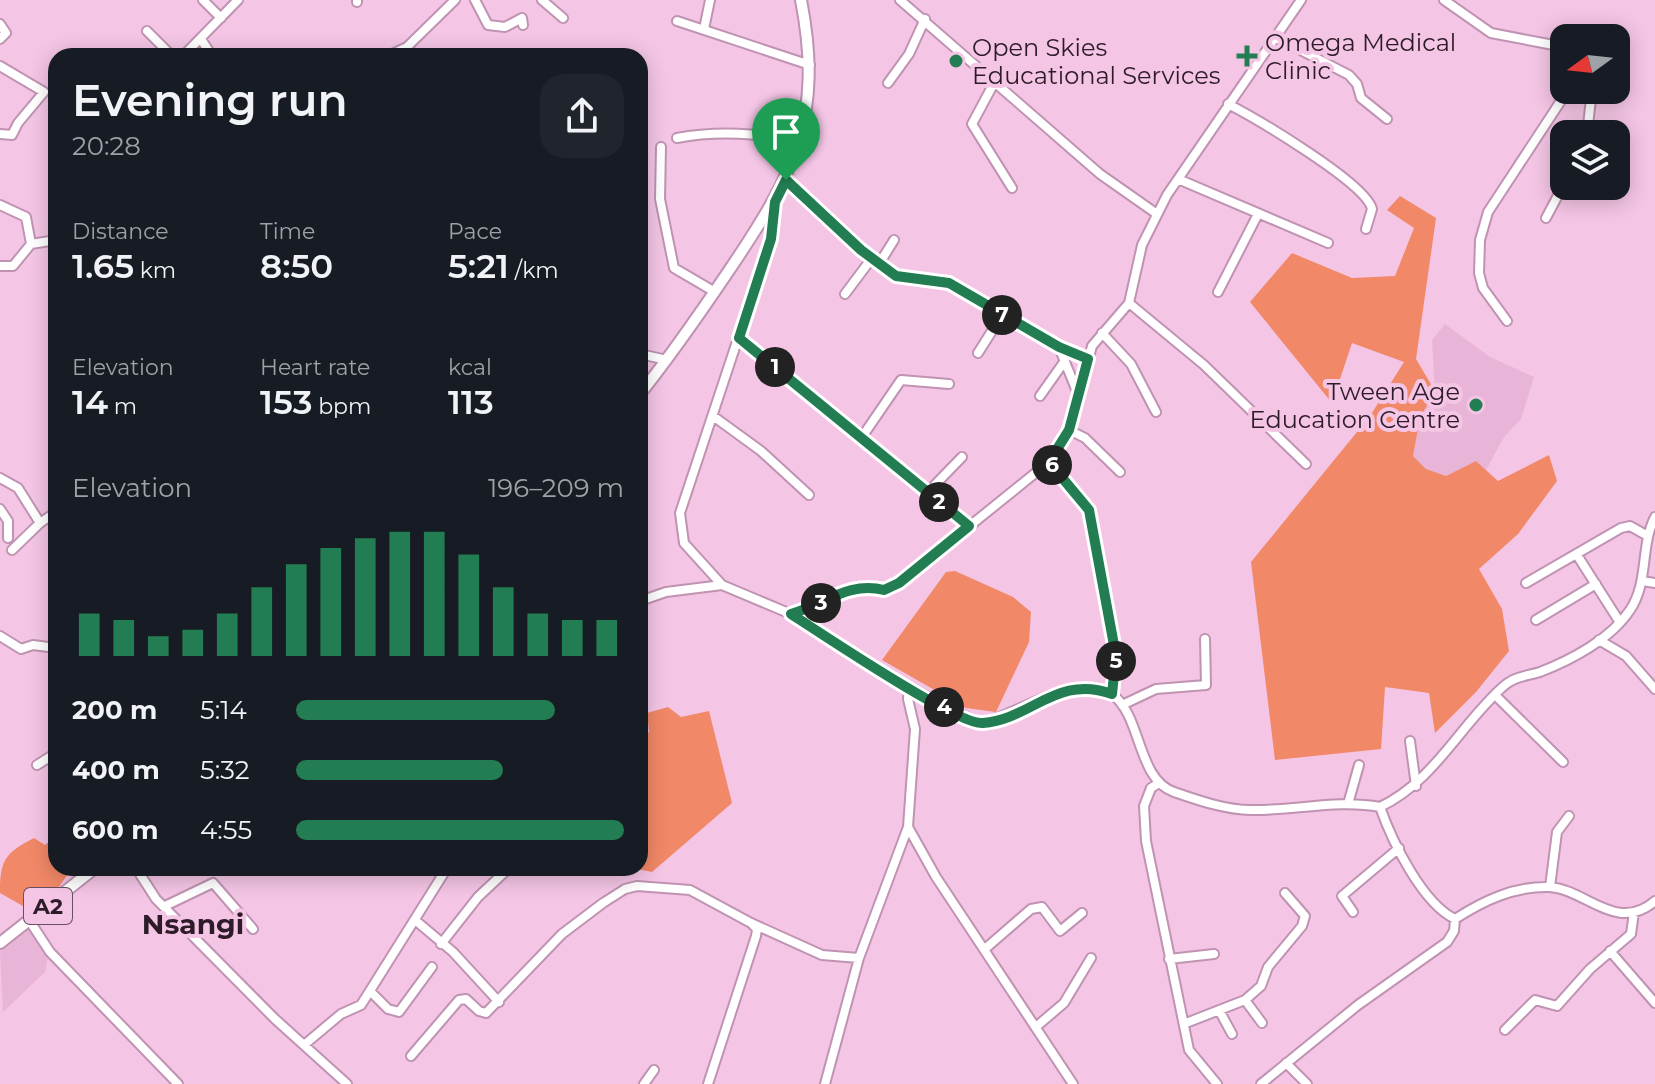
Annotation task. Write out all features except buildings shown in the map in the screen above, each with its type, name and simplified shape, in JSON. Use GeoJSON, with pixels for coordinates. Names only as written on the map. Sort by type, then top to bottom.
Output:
{"type":"FeatureCollection","features":[{"type":"Feature","properties":{"kind":"main road"},"geometry":{"type":"LineString","coordinates":[[648,384],[715,292],[775,202],[786,180],[800,140],[811,65],[801,0]]}},
{"type":"Feature","properties":{"kind":"main road","name":"A2"},"geometry":{"type":"LineString","coordinates":[[0,943],[85,876]]}},
{"type":"Feature","properties":{"kind":"street"},"geometry":{"type":"LineString","coordinates":[[203,0],[221,18]]}},
{"type":"Feature","properties":{"kind":"street"},"geometry":{"type":"LineString","coordinates":[[191,48],[238,0]]}},
{"type":"Feature","properties":{"kind":"street"},"geometry":{"type":"LineString","coordinates":[[405,48],[455,0]]}},
{"type":"Feature","properties":{"kind":"street"},"geometry":{"type":"LineString","coordinates":[[475,0],[488,25],[505,27],[522,18],[523,25]]}},
{"type":"Feature","properties":{"kind":"street"},"geometry":{"type":"LineString","coordinates":[[542,0],[563,18]]}},
{"type":"Feature","properties":{"kind":"street"},"geometry":{"type":"LineString","coordinates":[[704,29],[710,0]]}},
{"type":"Feature","properties":{"kind":"street"},"geometry":{"type":"LineString","coordinates":[[900,0],[1100,174],[1157,214]]}},
{"type":"Feature","properties":{"kind":"street"},"geometry":{"type":"LineString","coordinates":[[791,614],[841,595],[850,588],[867,586],[884,590],[899,583],[1049,462],[1069,430],[1092,346],[1129,303],[1142,245],[1157,214],[1228,104],[1301,0]]}},
{"type":"Feature","properties":{"kind":"street"},"geometry":{"type":"LineString","coordinates":[[1444,0],[1491,33],[1550,44]]}},
{"type":"Feature","properties":{"kind":"street"},"geometry":{"type":"LineString","coordinates":[[888,83],[909,54],[925,19]]}},
{"type":"Feature","properties":{"kind":"street"},"geometry":{"type":"LineString","coordinates":[[677,21],[811,65]]}},
{"type":"Feature","properties":{"kind":"street"},"geometry":{"type":"LineString","coordinates":[[0,24],[6,33],[0,39]]}},
{"type":"Feature","properties":{"kind":"street"},"geometry":{"type":"LineString","coordinates":[[147,31],[164,48]]}},
{"type":"Feature","properties":{"kind":"street"},"geometry":{"type":"LineString","coordinates":[[1275,37],[1349,75],[1357,84],[1361,98],[1387,119]]}},
{"type":"Feature","properties":{"kind":"street"},"geometry":{"type":"LineString","coordinates":[[201,39],[207,48]]}},
{"type":"Feature","properties":{"kind":"street"},"geometry":{"type":"LineString","coordinates":[[0,66],[44,92],[12,135],[0,134]]}},
{"type":"Feature","properties":{"kind":"street"},"geometry":{"type":"LineString","coordinates":[[994,83],[972,124],[1012,188]]}},
{"type":"Feature","properties":{"kind":"street"},"geometry":{"type":"LineString","coordinates":[[1228,104],[1315,157],[1366,196],[1372,209],[1366,229]]}},
{"type":"Feature","properties":{"kind":"street"},"geometry":{"type":"LineString","coordinates":[[1507,321],[1483,288],[1479,273],[1480,240],[1488,212],[1559,104]]}},
{"type":"Feature","properties":{"kind":"street"},"geometry":{"type":"LineString","coordinates":[[677,138],[703,133],[761,134],[800,140]]}},
{"type":"Feature","properties":{"kind":"street"},"geometry":{"type":"LineString","coordinates":[[661,147],[660,199],[674,268],[715,292]]}},
{"type":"Feature","properties":{"kind":"street"},"geometry":{"type":"LineString","coordinates":[[1178,179],[1328,243]]}},
{"type":"Feature","properties":{"kind":"street"},"geometry":{"type":"LineString","coordinates":[[786,180],[875,261],[903,279],[949,283],[1059,347],[1088,359]]}},
{"type":"Feature","properties":{"kind":"street"},"geometry":{"type":"LineString","coordinates":[[1546,218],[1556,200]]}},
{"type":"Feature","properties":{"kind":"street"},"geometry":{"type":"LineString","coordinates":[[775,202],[771,239],[679,523],[684,543],[722,585],[791,614],[909,687],[980,724],[997,721],[1062,691],[1098,689],[1112,694],[1122,705],[1159,783],[1173,792],[1251,810],[1348,804],[1380,807],[1416,786],[1511,680],[1539,672],[1599,640],[1630,611],[1642,581],[1646,535],[1655,517]]}},
{"type":"Feature","properties":{"kind":"street"},"geometry":{"type":"LineString","coordinates":[[0,205],[26,217],[31,244]]}},
{"type":"Feature","properties":{"kind":"street"},"geometry":{"type":"LineString","coordinates":[[1218,292],[1258,214]]}},
{"type":"Feature","properties":{"kind":"street"},"geometry":{"type":"LineString","coordinates":[[845,294],[894,240]]}},
{"type":"Feature","properties":{"kind":"street"},"geometry":{"type":"LineString","coordinates":[[0,266],[13,266],[31,244],[48,241]]}},
{"type":"Feature","properties":{"kind":"street"},"geometry":{"type":"LineString","coordinates":[[1129,303],[1204,365],[1306,464]]}},
{"type":"Feature","properties":{"kind":"street"},"geometry":{"type":"LineString","coordinates":[[978,353],[1002,315]]}},
{"type":"Feature","properties":{"kind":"street"},"geometry":{"type":"LineString","coordinates":[[1102,333],[1131,364],[1156,412]]}},
{"type":"Feature","properties":{"kind":"street"},"geometry":{"type":"LineString","coordinates":[[739,338],[969,526]]}},
{"type":"Feature","properties":{"kind":"street"},"geometry":{"type":"LineString","coordinates":[[1059,347],[1078,394]]}},
{"type":"Feature","properties":{"kind":"street"},"geometry":{"type":"LineString","coordinates":[[648,356],[667,360]]}},
{"type":"Feature","properties":{"kind":"street"},"geometry":{"type":"LineString","coordinates":[[1040,396],[1064,362]]}},
{"type":"Feature","properties":{"kind":"street"},"geometry":{"type":"LineString","coordinates":[[862,437],[901,380],[949,384]]}},
{"type":"Feature","properties":{"kind":"street"},"geometry":{"type":"LineString","coordinates":[[713,416],[761,451],[809,495]]}},
{"type":"Feature","properties":{"kind":"street"},"geometry":{"type":"LineString","coordinates":[[1069,430],[1085,438],[1120,472]]}},
{"type":"Feature","properties":{"kind":"street"},"geometry":{"type":"LineString","coordinates":[[927,493],[962,457]]}},
{"type":"Feature","properties":{"kind":"street"},"geometry":{"type":"LineString","coordinates":[[1049,462],[1089,510],[1116,656],[1112,694]]}},
{"type":"Feature","properties":{"kind":"street"},"geometry":{"type":"LineString","coordinates":[[0,478],[18,488],[40,523]]}},
{"type":"Feature","properties":{"kind":"street"},"geometry":{"type":"LineString","coordinates":[[0,509],[8,521],[8,538]]}},
{"type":"Feature","properties":{"kind":"street"},"geometry":{"type":"LineString","coordinates":[[12,550],[48,518]]}},
{"type":"Feature","properties":{"kind":"street"},"geometry":{"type":"LineString","coordinates":[[1526,583],[1621,528],[1630,526],[1646,535]]}},
{"type":"Feature","properties":{"kind":"street"},"geometry":{"type":"LineString","coordinates":[[1577,555],[1619,621]]}},
{"type":"Feature","properties":{"kind":"street"},"geometry":{"type":"LineString","coordinates":[[1642,581],[1655,583]]}},
{"type":"Feature","properties":{"kind":"street"},"geometry":{"type":"LineString","coordinates":[[1536,620],[1596,584]]}},
{"type":"Feature","properties":{"kind":"street"},"geometry":{"type":"LineString","coordinates":[[648,598],[666,592],[722,585]]}},
{"type":"Feature","properties":{"kind":"street"},"geometry":{"type":"LineString","coordinates":[[0,636],[21,649],[33,645],[48,647]]}},
{"type":"Feature","properties":{"kind":"street"},"geometry":{"type":"LineString","coordinates":[[1122,705],[1156,689],[1206,685],[1205,639]]}},
{"type":"Feature","properties":{"kind":"street"},"geometry":{"type":"LineString","coordinates":[[1599,640],[1626,656],[1655,689]]}},
{"type":"Feature","properties":{"kind":"street"},"geometry":{"type":"LineString","coordinates":[[825,1084],[859,958],[908,827],[915,729],[908,699],[909,687]]}},
{"type":"Feature","properties":{"kind":"street"},"geometry":{"type":"LineString","coordinates":[[1495,695],[1563,762]]}},
{"type":"Feature","properties":{"kind":"street"},"geometry":{"type":"LineString","coordinates":[[1410,741],[1416,786]]}},
{"type":"Feature","properties":{"kind":"street"},"geometry":{"type":"LineString","coordinates":[[37,765],[48,758]]}},
{"type":"Feature","properties":{"kind":"street"},"geometry":{"type":"LineString","coordinates":[[1348,804],[1359,765]]}},
{"type":"Feature","properties":{"kind":"street"},"geometry":{"type":"LineString","coordinates":[[1159,783],[1151,788],[1144,806],[1146,841],[1169,959],[1186,1023],[1189,1050],[1217,1084]]}},
{"type":"Feature","properties":{"kind":"street"},"geometry":{"type":"LineString","coordinates":[[1380,807],[1399,848],[1437,909],[1455,919]]}},
{"type":"Feature","properties":{"kind":"street"},"geometry":{"type":"LineString","coordinates":[[1550,887],[1557,832],[1569,816]]}},
{"type":"Feature","properties":{"kind":"street"},"geometry":{"type":"LineString","coordinates":[[908,827],[936,877],[986,948],[1073,1084]]}},
{"type":"Feature","properties":{"kind":"street"},"geometry":{"type":"LineString","coordinates":[[1353,912],[1342,896],[1399,848]]}},
{"type":"Feature","properties":{"kind":"street"},"geometry":{"type":"LineString","coordinates":[[141,876],[149,891],[347,1084]]}},
{"type":"Feature","properties":{"kind":"street"},"geometry":{"type":"LineString","coordinates":[[304,1045],[341,1014],[356,1009],[371,992],[442,876]]}},
{"type":"Feature","properties":{"kind":"street"},"geometry":{"type":"LineString","coordinates":[[441,944],[478,897],[500,876]]}},
{"type":"Feature","properties":{"kind":"street"},"geometry":{"type":"LineString","coordinates":[[165,906],[213,883],[253,929]]}},
{"type":"Feature","properties":{"kind":"street"},"geometry":{"type":"LineString","coordinates":[[411,1056],[461,998],[482,1014],[499,1002],[562,934],[625,889],[662,886],[690,890],[751,923],[822,955],[859,958]]}},
{"type":"Feature","properties":{"kind":"street"},"geometry":{"type":"LineString","coordinates":[[1455,919],[1506,893],[1550,887],[1605,910],[1634,912],[1655,901]]}},
{"type":"Feature","properties":{"kind":"street"},"geometry":{"type":"LineString","coordinates":[[1186,1023],[1245,1000],[1261,986],[1268,967],[1302,926],[1305,916],[1285,893]]}},
{"type":"Feature","properties":{"kind":"street"},"geometry":{"type":"LineString","coordinates":[[986,948],[1031,909],[1042,907],[1060,931],[1082,913]]}},
{"type":"Feature","properties":{"kind":"street"},"geometry":{"type":"LineString","coordinates":[[1505,1030],[1535,1000],[1557,1006],[1610,951],[1631,934],[1634,912]]}},
{"type":"Feature","properties":{"kind":"street"},"geometry":{"type":"LineString","coordinates":[[1261,1084],[1358,1005],[1447,942],[1454,931],[1455,919]]}},
{"type":"Feature","properties":{"kind":"street"},"geometry":{"type":"LineString","coordinates":[[29,920],[50,952],[178,1084]]}},
{"type":"Feature","properties":{"kind":"street"},"geometry":{"type":"LineString","coordinates":[[415,920],[499,1002]]}},
{"type":"Feature","properties":{"kind":"street"},"geometry":{"type":"LineString","coordinates":[[708,1084],[756,936],[757,929],[751,923]]}},
{"type":"Feature","properties":{"kind":"street"},"geometry":{"type":"LineString","coordinates":[[1610,951],[1655,1003]]}},
{"type":"Feature","properties":{"kind":"street"},"geometry":{"type":"LineString","coordinates":[[1169,959],[1214,954]]}},
{"type":"Feature","properties":{"kind":"street"},"geometry":{"type":"LineString","coordinates":[[1037,1026],[1064,1003],[1091,958]]}},
{"type":"Feature","properties":{"kind":"street"},"geometry":{"type":"LineString","coordinates":[[371,992],[388,1009],[399,1012],[432,967]]}},
{"type":"Feature","properties":{"kind":"street"},"geometry":{"type":"LineString","coordinates":[[1245,1000],[1262,1023]]}},
{"type":"Feature","properties":{"kind":"street"},"geometry":{"type":"LineString","coordinates":[[1219,1010],[1232,1034]]}},
{"type":"Feature","properties":{"kind":"street"},"geometry":{"type":"LineString","coordinates":[[1286,1063],[1307,1084]]}},
{"type":"Feature","properties":{"kind":"street"},"geometry":{"type":"LineString","coordinates":[[644,1084],[654,1070]]}},
{"type":"Feature","properties":{"kind":"shaded area"},"geometry":{"type":"Polygon","coordinates":[[[1400,196],[1436,218],[1416,359],[1435,391],[1420,418],[1413,456],[1426,469],[1446,476],[1476,461],[1498,481],[1549,455],[1557,481],[1518,534],[1479,569],[1502,609],[1509,651],[1476,692],[1435,733],[1429,693],[1385,687],[1381,749],[1275,760],[1251,562],[1370,416],[1404,362],[1352,343],[1332,403],[1250,302],[1292,253],[1352,278],[1395,276],[1414,228],[1387,210],[1400,196]]]}},
{"type":"Feature","properties":{"kind":"shaded area","name":"Tween Age Education Centre"},"geometry":{"type":"Polygon","coordinates":[[[1445,324],[1490,357],[1534,377],[1521,419],[1504,437],[1486,470],[1476,461],[1446,476],[1425,469],[1413,456],[1420,418],[1435,391],[1432,340],[1445,324]]]}},
{"type":"Feature","properties":{"kind":"shaded area"},"geometry":{"type":"Polygon","coordinates":[[[955,571],[1013,597],[1031,612],[1029,642],[996,712],[966,708],[882,660],[946,572],[955,571]]]}},
{"type":"Feature","properties":{"kind":"shaded area"},"geometry":{"type":"Polygon","coordinates":[[[668,707],[681,717],[709,711],[732,803],[652,872],[648,871],[648,713],[668,707]]]}},
{"type":"Feature","properties":{"kind":"shaded area"},"geometry":{"type":"Polygon","coordinates":[[[34,838],[45,845],[48,843],[48,876],[67,876],[59,887],[30,910],[0,893],[1,873],[6,859],[16,848],[34,838]]]}},
{"type":"Feature","properties":{"kind":"shaded area"},"geometry":{"type":"Polygon","coordinates":[[[31,927],[48,957],[45,972],[3,1012],[0,951],[31,927]]]}},
{"type":"Feature","properties":{"kind":"place","name":"Omega Medical Clinic"},"geometry":{"type":"Point","coordinates":[1247,56]}},
{"type":"Feature","properties":{"kind":"place","name":"Open Skies Educational Services"},"geometry":{"type":"Point","coordinates":[956,61]}},
{"type":"Feature","properties":{"kind":"place","name":"Tween Age Education Centre"},"geometry":{"type":"Point","coordinates":[1476,405]}},
{"type":"Feature","properties":{"kind":"district","name":"Nsangi"},"geometry":{"type":"Point","coordinates":[193,924]}},
{"type":"Feature","properties":{"kind":"route"},"geometry":{"type":"LineString","coordinates":[[786,180],[861,250],[896,276],[949,283],[1059,347],[1088,359],[1069,430],[1049,462],[1089,510],[1116,656],[1112,694],[1086,688],[1062,691],[997,721],[980,724],[909,687],[791,614],[841,595],[850,588],[867,586],[884,590],[899,583],[969,526],[739,338],[771,239],[775,202],[786,180]]}}]}
